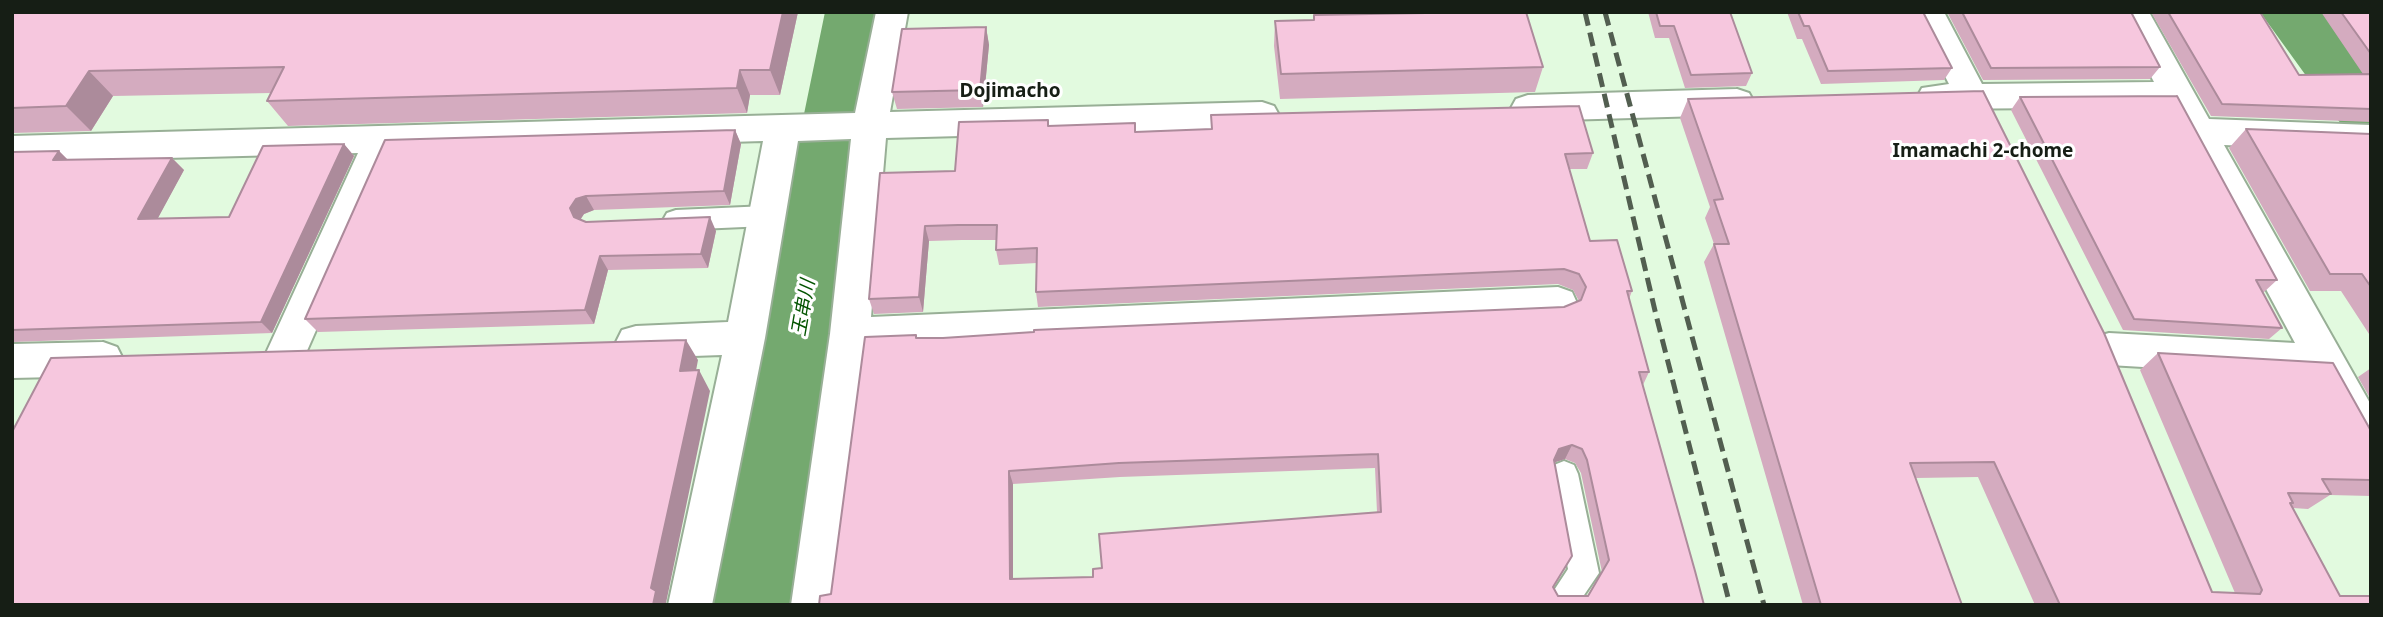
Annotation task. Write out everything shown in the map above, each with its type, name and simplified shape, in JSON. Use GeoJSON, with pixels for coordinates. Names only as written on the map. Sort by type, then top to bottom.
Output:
{"type":"FeatureCollection","features":[{"type":"Feature","properties":{"kind":"street"},"geometry":{"type":"LineString","coordinates":[[813,605],[849,334],[862,125],[892,12]]}},
{"type":"Feature","properties":{"kind":"street"},"geometry":{"type":"LineString","coordinates":[[1928,12],[2002,132]]}},
{"type":"Feature","properties":{"kind":"street"},"geometry":{"type":"LineString","coordinates":[[2133,12],[2371,444]]}},
{"type":"Feature","properties":{"kind":"street"},"geometry":{"type":"LineString","coordinates":[[1902,97],[2177,94]]}},
{"type":"Feature","properties":{"kind":"street"},"geometry":{"type":"LineString","coordinates":[[1495,109],[1765,102]]}},
{"type":"Feature","properties":{"kind":"street"},"geometry":{"type":"LineString","coordinates":[[13,150],[1287,114]]}},
{"type":"Feature","properties":{"kind":"street"},"geometry":{"type":"LineString","coordinates":[[690,605],[746,338],[767,216],[797,126]]}},
{"type":"Feature","properties":{"kind":"street"},"geometry":{"type":"LineString","coordinates":[[2198,131],[2371,138]]}},
{"type":"Feature","properties":{"kind":"street"},"geometry":{"type":"LineString","coordinates":[[286,353],[382,138]]}},
{"type":"Feature","properties":{"kind":"street"},"geometry":{"type":"LineString","coordinates":[[849,334],[1558,303]]}},
{"type":"Feature","properties":{"kind":"street"},"geometry":{"type":"LineString","coordinates":[[2091,313],[2125,387]]}},
{"type":"Feature","properties":{"kind":"street"},"geometry":{"type":"LineString","coordinates":[[606,343],[746,338]]}},
{"type":"Feature","properties":{"kind":"street"},"geometry":{"type":"LineString","coordinates":[[2109,349],[2325,361]]}},
{"type":"Feature","properties":{"kind":"street"},"geometry":{"type":"LineString","coordinates":[[245,354],[328,351]]}},
{"type":"Feature","properties":{"kind":"street"},"geometry":{"type":"LineString","coordinates":[[12,361],[135,358]]}},
{"type":"Feature","properties":{"kind":"lane"},"geometry":{"type":"LineString","coordinates":[[647,221],[767,216]]}},
{"type":"Feature","properties":{"kind":"lane"},"geometry":{"type":"LineString","coordinates":[[1564,474],[1584,573],[1564,598],[1566,605]]}},
{"type":"Feature","properties":{"kind":"building"},"geometry":{"type":"Polygon","coordinates":[[[12,12],[783,12],[770,70],[740,70],[737,88],[267,101],[284,67],[89,71],[66,106],[12,108],[12,12]]]}},
{"type":"Feature","properties":{"kind":"building"},"geometry":{"type":"Polygon","coordinates":[[[1526,12],[1543,67],[1281,74],[1275,21],[1314,20],[1314,15],[1526,12]]]}},
{"type":"Feature","properties":{"kind":"building"},"geometry":{"type":"Polygon","coordinates":[[[1656,12],[1730,12],[1752,73],[1691,75],[1674,26],[1660,26],[1656,12]]]}},
{"type":"Feature","properties":{"kind":"building"},"geometry":{"type":"Polygon","coordinates":[[[1798,12],[1923,12],[1952,68],[1828,71],[1809,26],[1804,26],[1798,12]]]}},
{"type":"Feature","properties":{"kind":"building"},"geometry":{"type":"Polygon","coordinates":[[[1962,12],[2131,12],[2160,67],[1991,68],[1962,12]]]}},
{"type":"Feature","properties":{"kind":"building"},"geometry":{"type":"Polygon","coordinates":[[[2168,12],[2260,12],[2299,75],[2371,74],[2371,109],[2222,104],[2168,12]]]}},
{"type":"Feature","properties":{"kind":"building"},"geometry":{"type":"Polygon","coordinates":[[[2341,12],[2371,12],[2371,54],[2341,12]]]}},
{"type":"Feature","properties":{"kind":"building"},"geometry":{"type":"Polygon","coordinates":[[[986,27],[980,90],[892,92],[902,29],[986,27]]]}},
{"type":"Feature","properties":{"kind":"building"},"geometry":{"type":"Polygon","coordinates":[[[1983,91],[2104,333],[2212,592],[2260,594],[2262,590],[2158,353],[2333,363],[2371,431],[2371,480],[2322,479],[2331,494],[2288,493],[2293,503],[2290,503],[2340,596],[2371,596],[2371,605],[2060,605],[1994,462],[1910,463],[1962,605],[1821,605],[1714,244],[1729,244],[1714,200],[1723,199],[1688,99],[1983,91]]]}},
{"type":"Feature","properties":{"kind":"building"},"geometry":{"type":"Polygon","coordinates":[[[2177,96],[2277,280],[2256,280],[2282,328],[2134,319],[2020,97],[2177,96]]]}},
{"type":"Feature","properties":{"kind":"building"},"geometry":{"type":"Polygon","coordinates":[[[1579,106],[1593,153],[1565,154],[1590,241],[1617,240],[1632,291],[1627,291],[1649,372],[1639,372],[1704,605],[819,605],[820,596],[831,594],[865,337],[916,335],[916,338],[943,338],[1034,330],[1564,307],[1581,300],[1586,287],[1579,274],[1564,269],[1036,292],[1037,248],[996,250],[997,225],[925,226],[919,297],[869,299],[880,173],[955,171],[959,122],[1048,120],[1048,126],[1135,123],[1135,132],[1212,129],[1211,115],[1579,106]],[[1572,445],[1559,449],[1554,460],[1572,556],[1553,587],[1558,596],[1588,596],[1609,560],[1587,460],[1582,449],[1572,445]],[[1378,454],[1119,463],[1009,471],[1010,579],[1093,577],[1093,569],[1102,568],[1099,534],[1381,512],[1378,454]]]}},
{"type":"Feature","properties":{"kind":"building"},"geometry":{"type":"Polygon","coordinates":[[[2246,129],[2371,134],[2371,287],[2362,274],[2330,274],[2246,129]]]}},
{"type":"Feature","properties":{"kind":"building"},"geometry":{"type":"Polygon","coordinates":[[[735,130],[724,191],[586,196],[576,199],[570,208],[574,217],[586,222],[710,217],[701,254],[600,256],[585,310],[305,319],[385,140],[735,130]]]}},
{"type":"Feature","properties":{"kind":"building"},"geometry":{"type":"Polygon","coordinates":[[[344,144],[261,322],[12,330],[12,152],[59,151],[53,160],[172,158],[138,219],[229,217],[263,146],[344,144]]]}},
{"type":"Feature","properties":{"kind":"building"},"geometry":{"type":"Polygon","coordinates":[[[686,340],[680,371],[699,370],[651,588],[656,591],[653,605],[12,605],[12,432],[51,358],[686,340]]]}},
{"type":"Feature","properties":{"kind":"waterway","name":"玉串川"},"geometry":{"type":"LineString","coordinates":[[750,605],[859,12]]}},
{"type":"Feature","properties":{"kind":"waterway"},"geometry":{"type":"LineString","coordinates":[[2294,12],[2371,112]]}},
{"type":"Feature","properties":{"kind":"railway"},"geometry":{"type":"LineString","coordinates":[[1585,12],[1656,315],[1730,605]]}},
{"type":"Feature","properties":{"kind":"railway"},"geometry":{"type":"LineString","coordinates":[[1605,12],[1764,605]]}},
{"type":"Feature","properties":{"kind":"district","name":"Dojimacho"},"geometry":{"type":"Point","coordinates":[1010,92]}},
{"type":"Feature","properties":{"kind":"district","name":"Imamachi 2-chome"},"geometry":{"type":"Point","coordinates":[1983,152]}}]}
